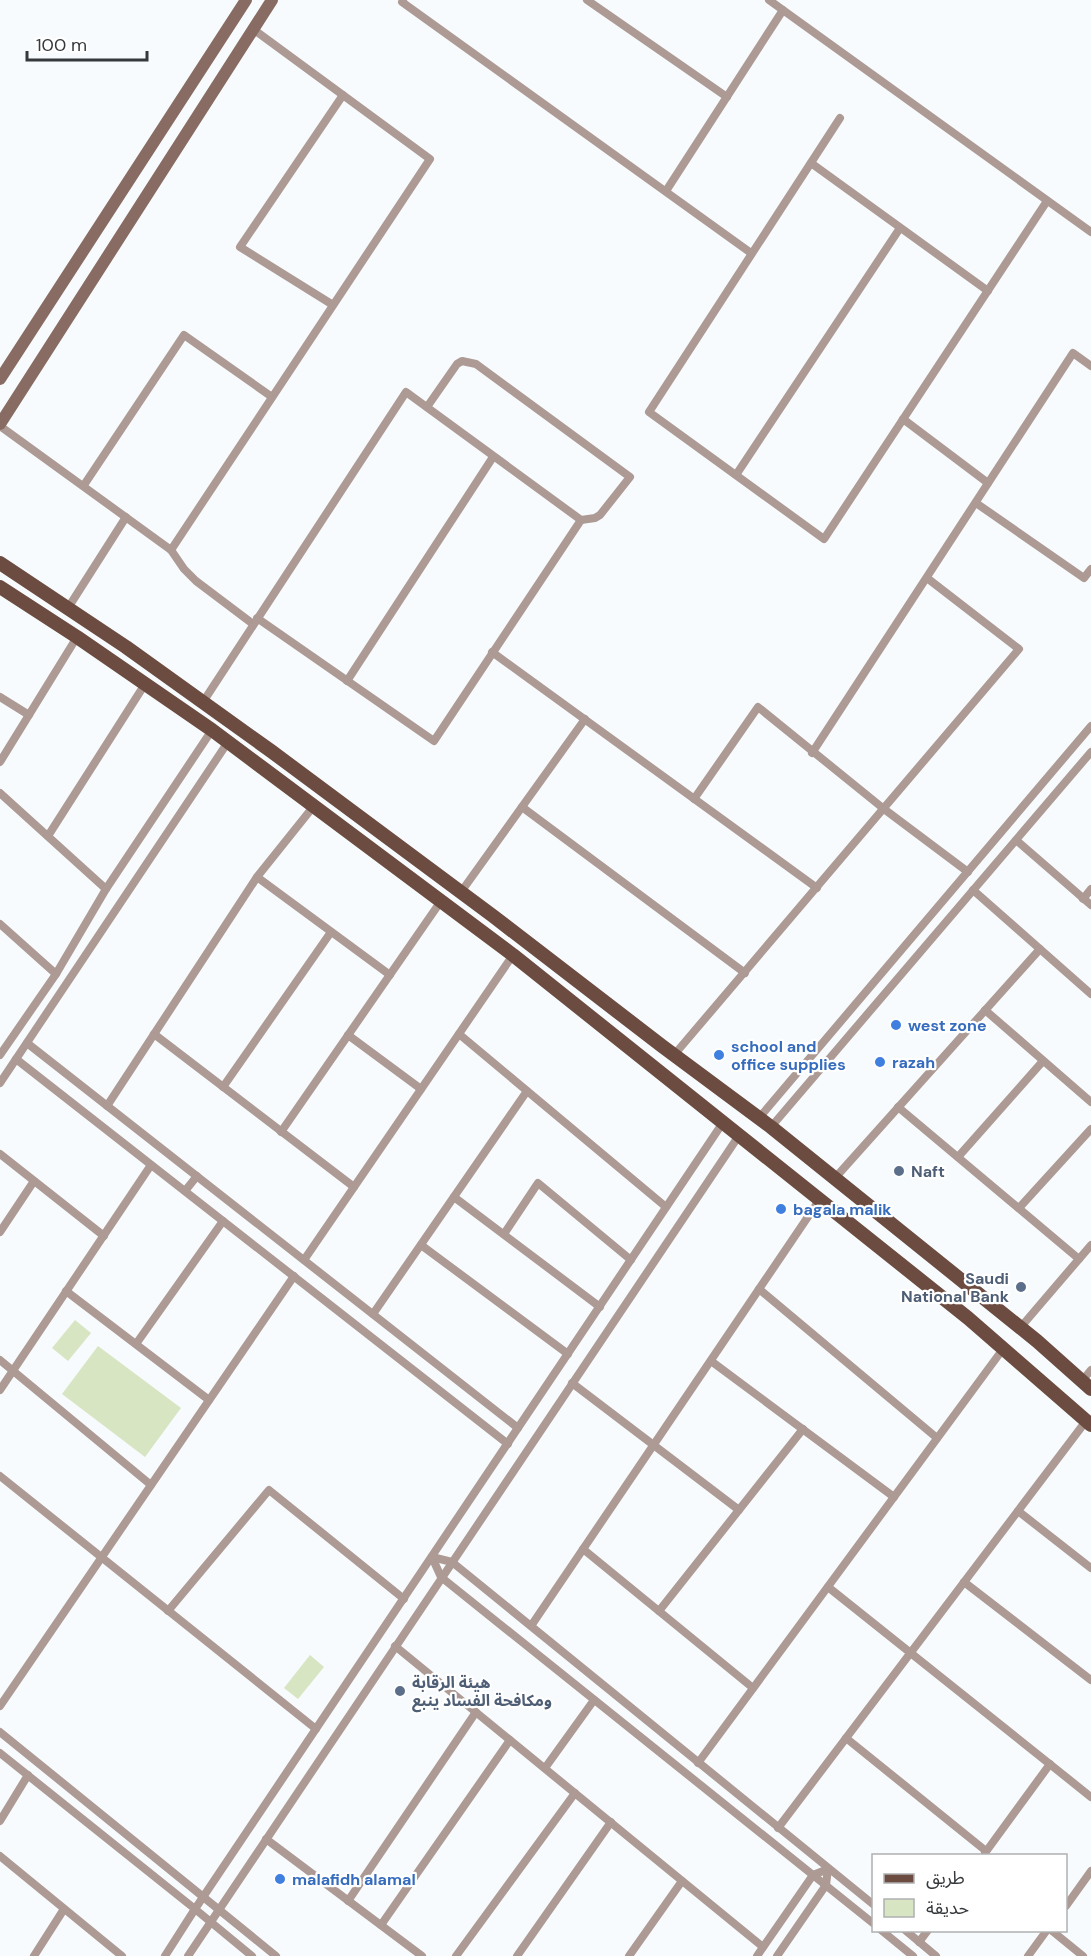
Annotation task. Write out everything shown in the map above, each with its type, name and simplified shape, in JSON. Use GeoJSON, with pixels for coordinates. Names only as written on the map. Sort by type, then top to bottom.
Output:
{"type":"FeatureCollection","features":[{"type":"Feature","properties":{"kind":"main road"},"geometry":{"type":"LineString","coordinates":[[0,379],[246,0]]}},
{"type":"Feature","properties":{"kind":"main road"},"geometry":{"type":"LineString","coordinates":[[0,425],[272,0]]}},
{"type":"Feature","properties":{"kind":"main road"},"geometry":{"type":"LineString","coordinates":[[0,563],[203,702],[461,892],[771,1127],[1088,1380]]}},
{"type":"Feature","properties":{"kind":"main road"},"geometry":{"type":"LineString","coordinates":[[0,587],[78,636],[212,730],[513,955],[968,1317],[1088,1423]]}},
{"type":"Feature","properties":{"kind":"street"},"geometry":{"type":"LineString","coordinates":[[403,0],[402,2],[751,253]]}},
{"type":"Feature","properties":{"kind":"street"},"geometry":{"type":"LineString","coordinates":[[586,0],[727,97]]}},
{"type":"Feature","properties":{"kind":"street"},"geometry":{"type":"LineString","coordinates":[[769,0],[1091,232]]}},
{"type":"Feature","properties":{"kind":"street"},"geometry":{"type":"LineString","coordinates":[[666,191],[783,10]]}},
{"type":"Feature","properties":{"kind":"street"},"geometry":{"type":"LineString","coordinates":[[171,550],[430,159],[253,29]]}},
{"type":"Feature","properties":{"kind":"street"},"geometry":{"type":"LineString","coordinates":[[333,305],[240,247],[342,95]]}},
{"type":"Feature","properties":{"kind":"street"},"geometry":{"type":"LineString","coordinates":[[840,118],[649,412],[824,539],[1047,201]]}},
{"type":"Feature","properties":{"kind":"street"},"geometry":{"type":"LineString","coordinates":[[811,163],[987,291]]}},
{"type":"Feature","properties":{"kind":"street"},"geometry":{"type":"LineString","coordinates":[[736,475],[900,228]]}},
{"type":"Feature","properties":{"kind":"street"},"geometry":{"type":"LineString","coordinates":[[84,485],[184,335],[272,397]]}},
{"type":"Feature","properties":{"kind":"street"},"geometry":{"type":"LineString","coordinates":[[812,753],[1073,353],[1091,366]]}},
{"type":"Feature","properties":{"kind":"street"},"geometry":{"type":"LineString","coordinates":[[203,702],[406,392],[581,520],[595,519],[600,515],[630,477],[476,364],[462,361],[457,364],[427,407]]}},
{"type":"Feature","properties":{"kind":"street"},"geometry":{"type":"LineString","coordinates":[[903,419],[988,483]]}},
{"type":"Feature","properties":{"kind":"street"},"geometry":{"type":"LineString","coordinates":[[0,425],[171,550],[184,569],[196,581],[434,741],[581,520]]}},
{"type":"Feature","properties":{"kind":"street"},"geometry":{"type":"LineString","coordinates":[[347,681],[493,457]]}},
{"type":"Feature","properties":{"kind":"street"},"geometry":{"type":"LineString","coordinates":[[976,502],[1084,578],[1091,569]]}},
{"type":"Feature","properties":{"kind":"street"},"geometry":{"type":"LineString","coordinates":[[68,608],[126,517]]}},
{"type":"Feature","properties":{"kind":"street"},"geometry":{"type":"LineString","coordinates":[[674,1055],[1019,649],[927,578]]}},
{"type":"Feature","properties":{"kind":"street"},"geometry":{"type":"LineString","coordinates":[[0,762],[78,636]]}},
{"type":"Feature","properties":{"kind":"street"},"geometry":{"type":"LineString","coordinates":[[492,652],[817,888]]}},
{"type":"Feature","properties":{"kind":"street"},"geometry":{"type":"LineString","coordinates":[[48,836],[145,684]]}},
{"type":"Feature","properties":{"kind":"street"},"geometry":{"type":"LineString","coordinates":[[0,698],[29,716]]}},
{"type":"Feature","properties":{"kind":"street"},"geometry":{"type":"LineString","coordinates":[[694,799],[758,707],[812,753],[968,872]]}},
{"type":"Feature","properties":{"kind":"street"},"geometry":{"type":"LineString","coordinates":[[461,892],[585,719]]}},
{"type":"Feature","properties":{"kind":"street"},"geometry":{"type":"LineString","coordinates":[[759,1118],[1091,726]]}},
{"type":"Feature","properties":{"kind":"street"},"geometry":{"type":"LineString","coordinates":[[0,1055],[56,974],[106,889],[212,730]]}},
{"type":"Feature","properties":{"kind":"street"},"geometry":{"type":"LineString","coordinates":[[0,1083],[228,742]]}},
{"type":"Feature","properties":{"kind":"street"},"geometry":{"type":"LineString","coordinates":[[771,1127],[1091,752]]}},
{"type":"Feature","properties":{"kind":"street"},"geometry":{"type":"LineString","coordinates":[[0,793],[106,889]]}},
{"type":"Feature","properties":{"kind":"street"},"geometry":{"type":"LineString","coordinates":[[107,1106],[257,877],[313,807]]}},
{"type":"Feature","properties":{"kind":"street"},"geometry":{"type":"LineString","coordinates":[[522,807],[745,973]]}},
{"type":"Feature","properties":{"kind":"street"},"geometry":{"type":"LineString","coordinates":[[1016,840],[1091,905]]}},
{"type":"Feature","properties":{"kind":"street"},"geometry":{"type":"LineString","coordinates":[[257,877],[390,975]]}},
{"type":"Feature","properties":{"kind":"street"},"geometry":{"type":"LineString","coordinates":[[1083,898],[1091,889]]}},
{"type":"Feature","properties":{"kind":"street"},"geometry":{"type":"LineString","coordinates":[[974,890],[1091,994]]}},
{"type":"Feature","properties":{"kind":"street"},"geometry":{"type":"LineString","coordinates":[[281,1132],[441,901]]}},
{"type":"Feature","properties":{"kind":"street"},"geometry":{"type":"LineString","coordinates":[[0,924],[56,974]]}},
{"type":"Feature","properties":{"kind":"street"},"geometry":{"type":"LineString","coordinates":[[223,1087],[331,932]]}},
{"type":"Feature","properties":{"kind":"street"},"geometry":{"type":"LineString","coordinates":[[835,1178],[1040,949]]}},
{"type":"Feature","properties":{"kind":"street"},"geometry":{"type":"LineString","coordinates":[[304,1260],[513,955]]}},
{"type":"Feature","properties":{"kind":"street"},"geometry":{"type":"LineString","coordinates":[[985,1010],[1088,1099],[1091,1088]]}},
{"type":"Feature","properties":{"kind":"street"},"geometry":{"type":"LineString","coordinates":[[154,1034],[354,1187]]}},
{"type":"Feature","properties":{"kind":"street"},"geometry":{"type":"LineString","coordinates":[[459,1034],[666,1207]]}},
{"type":"Feature","properties":{"kind":"street"},"geometry":{"type":"LineString","coordinates":[[348,1035],[421,1089]]}},
{"type":"Feature","properties":{"kind":"street"},"geometry":{"type":"LineString","coordinates":[[27,1043],[518,1428]]}},
{"type":"Feature","properties":{"kind":"street"},"geometry":{"type":"LineString","coordinates":[[16,1059],[508,1444]]}},
{"type":"Feature","properties":{"kind":"street"},"geometry":{"type":"LineString","coordinates":[[958,1157],[1043,1061]]}},
{"type":"Feature","properties":{"kind":"street"},"geometry":{"type":"LineString","coordinates":[[373,1314],[527,1091]]}},
{"type":"Feature","properties":{"kind":"street"},"geometry":{"type":"LineString","coordinates":[[898,1107],[1079,1259]]}},
{"type":"Feature","properties":{"kind":"street"},"geometry":{"type":"LineString","coordinates":[[165,1956],[724,1121]]}},
{"type":"Feature","properties":{"kind":"street"},"geometry":{"type":"LineString","coordinates":[[1019,1208],[1091,1129]]}},
{"type":"Feature","properties":{"kind":"street"},"geometry":{"type":"LineString","coordinates":[[188,1956],[740,1134]]}},
{"type":"Feature","properties":{"kind":"street"},"geometry":{"type":"LineString","coordinates":[[0,1154],[104,1236]]}},
{"type":"Feature","properties":{"kind":"street"},"geometry":{"type":"LineString","coordinates":[[0,1390],[151,1165]]}},
{"type":"Feature","properties":{"kind":"street"},"geometry":{"type":"LineString","coordinates":[[185,1191],[196,1176]]}},
{"type":"Feature","properties":{"kind":"street"},"geometry":{"type":"LineString","coordinates":[[0,1232],[34,1181]]}},
{"type":"Feature","properties":{"kind":"street"},"geometry":{"type":"LineString","coordinates":[[504,1234],[538,1183],[631,1260]]}},
{"type":"Feature","properties":{"kind":"street"},"geometry":{"type":"LineString","coordinates":[[454,1197],[600,1307]]}},
{"type":"Feature","properties":{"kind":"street"},"geometry":{"type":"LineString","coordinates":[[531,1626],[820,1199]]}},
{"type":"Feature","properties":{"kind":"street"},"geometry":{"type":"LineString","coordinates":[[136,1344],[223,1221]]}},
{"type":"Feature","properties":{"kind":"street"},"geometry":{"type":"LineString","coordinates":[[421,1245],[568,1354]]}},
{"type":"Feature","properties":{"kind":"street"},"geometry":{"type":"LineString","coordinates":[[1020,1328],[1091,1245]]}},
{"type":"Feature","properties":{"kind":"street"},"geometry":{"type":"LineString","coordinates":[[0,1706],[294,1276]]}},
{"type":"Feature","properties":{"kind":"street"},"geometry":{"type":"LineString","coordinates":[[759,1289],[938,1438]]}},
{"type":"Feature","properties":{"kind":"street"},"geometry":{"type":"LineString","coordinates":[[66,1291],[209,1400]]}},
{"type":"Feature","properties":{"kind":"street"},"geometry":{"type":"LineString","coordinates":[[698,1763],[1003,1349]]}},
{"type":"Feature","properties":{"kind":"street"},"geometry":{"type":"LineString","coordinates":[[0,1360],[151,1485]]}},
{"type":"Feature","properties":{"kind":"street"},"geometry":{"type":"LineString","coordinates":[[711,1360],[894,1497]]}},
{"type":"Feature","properties":{"kind":"street"},"geometry":{"type":"LineString","coordinates":[[572,1383],[740,1510]]}},
{"type":"Feature","properties":{"kind":"street"},"geometry":{"type":"LineString","coordinates":[[778,1828],[1018,1510],[1088,1423]]}},
{"type":"Feature","properties":{"kind":"street"},"geometry":{"type":"LineString","coordinates":[[659,1611],[803,1429]]}},
{"type":"Feature","properties":{"kind":"street"},"geometry":{"type":"LineString","coordinates":[[0,1476],[316,1730]]}},
{"type":"Feature","properties":{"kind":"street"},"geometry":{"type":"LineString","coordinates":[[168,1611],[268,1490],[404,1599]]}},
{"type":"Feature","properties":{"kind":"street"},"geometry":{"type":"LineString","coordinates":[[1018,1510],[1091,1568]]}},
{"type":"Feature","properties":{"kind":"street"},"geometry":{"type":"LineString","coordinates":[[583,1549],[753,1688]]}},
{"type":"Feature","properties":{"kind":"street"},"geometry":{"type":"LineString","coordinates":[[432,1557],[452,1562],[872,1904]]}},
{"type":"Feature","properties":{"kind":"street"},"geometry":{"type":"LineString","coordinates":[[432,1557],[441,1577],[872,1923]]}},
{"type":"Feature","properties":{"kind":"street"},"geometry":{"type":"LineString","coordinates":[[964,1582],[1091,1680]]}},
{"type":"Feature","properties":{"kind":"street"},"geometry":{"type":"LineString","coordinates":[[828,1587],[1091,1797]]}},
{"type":"Feature","properties":{"kind":"street"},"geometry":{"type":"LineString","coordinates":[[396,1646],[764,1947]]}},
{"type":"Feature","properties":{"kind":"street"},"geometry":{"type":"LineString","coordinates":[[545,1768],[594,1700]]}},
{"type":"Feature","properties":{"kind":"street"},"geometry":{"type":"LineString","coordinates":[[348,1901],[476,1712]]}},
{"type":"Feature","properties":{"kind":"street"},"geometry":{"type":"LineString","coordinates":[[0,1732],[276,1956]]}},
{"type":"Feature","properties":{"kind":"street"},"geometry":{"type":"LineString","coordinates":[[846,1738],[985,1853],[1050,1764]]}},
{"type":"Feature","properties":{"kind":"street"},"geometry":{"type":"LineString","coordinates":[[381,1925],[510,1740]]}},
{"type":"Feature","properties":{"kind":"street"},"geometry":{"type":"LineString","coordinates":[[0,1753],[252,1956]]}},
{"type":"Feature","properties":{"kind":"street"},"geometry":{"type":"LineString","coordinates":[[0,1821],[28,1775]]}},
{"type":"Feature","properties":{"kind":"street"},"geometry":{"type":"LineString","coordinates":[[456,1956],[575,1793]]}},
{"type":"Feature","properties":{"kind":"street"},"geometry":{"type":"LineString","coordinates":[[516,1956],[612,1822]]}},
{"type":"Feature","properties":{"kind":"street"},"geometry":{"type":"LineString","coordinates":[[266,1839],[422,1956]]}},
{"type":"Feature","properties":{"kind":"street"},"geometry":{"type":"LineString","coordinates":[[0,1856],[122,1956]]}},
{"type":"Feature","properties":{"kind":"street"},"geometry":{"type":"LineString","coordinates":[[757,1956],[813,1875],[828,1869]]}},
{"type":"Feature","properties":{"kind":"street"},"geometry":{"type":"LineString","coordinates":[[777,1956],[826,1886],[828,1869]]}},
{"type":"Feature","properties":{"kind":"street"},"geometry":{"type":"LineString","coordinates":[[1067,1903],[1091,1871]]}},
{"type":"Feature","properties":{"kind":"street"},"geometry":{"type":"LineString","coordinates":[[629,1956],[682,1881]]}},
{"type":"Feature","properties":{"kind":"street"},"geometry":{"type":"LineString","coordinates":[[34,1956],[64,1909]]}},
{"type":"Feature","properties":{"kind":"street"},"geometry":{"type":"LineString","coordinates":[[883,1932],[913,1956]]}},
{"type":"Feature","properties":{"kind":"street"},"geometry":{"type":"LineString","coordinates":[[907,1932],[936,1956]]}},
{"type":"Feature","properties":{"kind":"street"},"geometry":{"type":"LineString","coordinates":[[919,1942],[926,1932]]}},
{"type":"Feature","properties":{"kind":"street"},"geometry":{"type":"LineString","coordinates":[[1028,1956],[1047,1932]]}},
{"type":"Feature","properties":{"kind":"street"},"geometry":{"type":"LineString","coordinates":[[1052,1932],[1083,1956]]}},
{"type":"Feature","properties":{"kind":"green space"},"geometry":{"type":"Polygon","coordinates":[[[75,1320],[91,1333],[68,1361],[52,1348],[75,1320]]]}},
{"type":"Feature","properties":{"kind":"green space"},"geometry":{"type":"Polygon","coordinates":[[[98,1346],[181,1408],[145,1457],[62,1394],[98,1346]]]}},
{"type":"Feature","properties":{"kind":"green space"},"geometry":{"type":"Polygon","coordinates":[[[310,1655],[324,1667],[298,1699],[284,1688],[310,1655]]]}},
{"type":"Feature","properties":{"kind":"place","name":"west zone"},"geometry":{"type":"Point","coordinates":[896,1025]}},
{"type":"Feature","properties":{"kind":"place","name":"school and office supplies"},"geometry":{"type":"Point","coordinates":[719,1055]}},
{"type":"Feature","properties":{"kind":"place","name":"razah"},"geometry":{"type":"Point","coordinates":[880,1062]}},
{"type":"Feature","properties":{"kind":"place","name":"Naft"},"geometry":{"type":"Point","coordinates":[899,1171]}},
{"type":"Feature","properties":{"kind":"place","name":"bagala malik"},"geometry":{"type":"Point","coordinates":[781,1209]}},
{"type":"Feature","properties":{"kind":"place","name":"Saudi National Bank"},"geometry":{"type":"Point","coordinates":[1021,1287]}},
{"type":"Feature","properties":{"kind":"place","name":"هيئة الرقابة ومكافحة الفساد ينبع"},"geometry":{"type":"Point","coordinates":[400,1691]}},
{"type":"Feature","properties":{"kind":"place","name":"malafidh alamal"},"geometry":{"type":"Point","coordinates":[280,1879]}}]}
